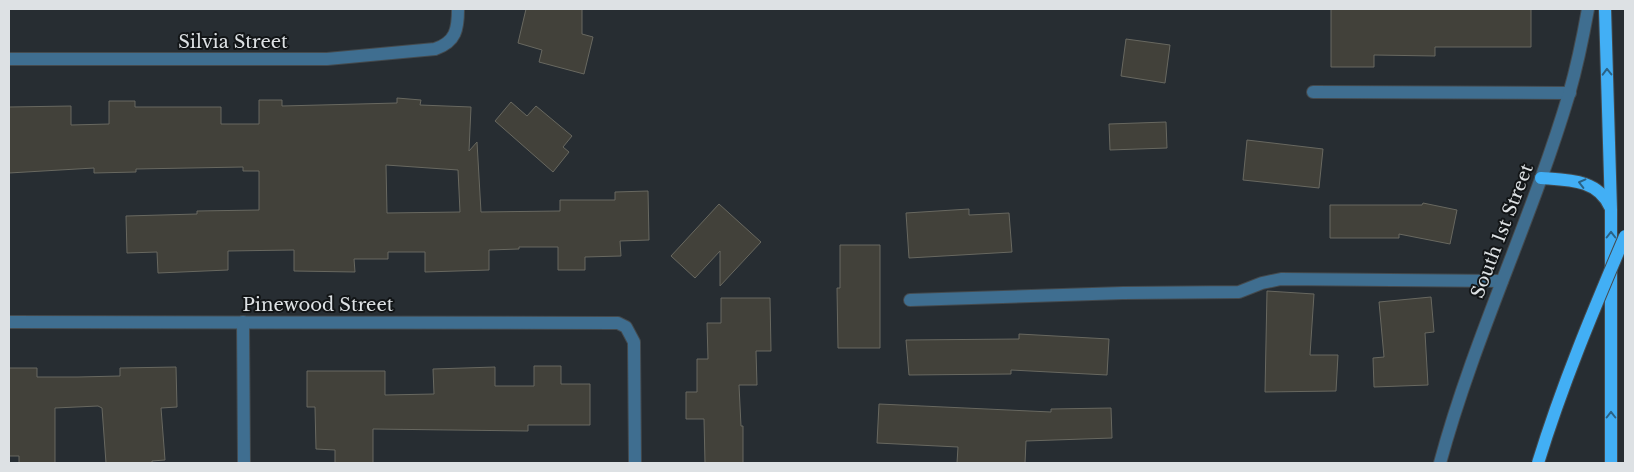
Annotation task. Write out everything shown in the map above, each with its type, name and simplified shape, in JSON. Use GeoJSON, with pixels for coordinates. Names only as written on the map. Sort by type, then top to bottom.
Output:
{"type":"FeatureCollection","features":[{"type":"Feature","properties":{"kind":"main road"},"geometry":{"type":"LineString","coordinates":[[1605,9],[1611,210],[1611,463]]}},
{"type":"Feature","properties":{"kind":"main road"},"geometry":{"type":"LineString","coordinates":[[1542,178],[1571,180],[1591,185],[1603,195],[1611,210]]}},
{"type":"Feature","properties":{"kind":"main road"},"geometry":{"type":"LineString","coordinates":[[1538,463],[1575,355],[1625,236]]}},
{"type":"Feature","properties":{"kind":"street","name":"Silvia Street"},"geometry":{"type":"LineString","coordinates":[[9,59],[327,59],[435,49],[446,45],[453,39],[457,29],[458,9]]}},
{"type":"Feature","properties":{"kind":"street","name":"South 1st Street"},"geometry":{"type":"LineString","coordinates":[[1440,463],[1460,396],[1542,178],[1570,93],[1588,9]]}},
{"type":"Feature","properties":{"kind":"street"},"geometry":{"type":"LineString","coordinates":[[1312,92],[1570,93]]}},
{"type":"Feature","properties":{"kind":"street"},"geometry":{"type":"LineString","coordinates":[[910,300],[1123,293],[1240,292],[1262,283],[1281,279],[1502,281]]}},
{"type":"Feature","properties":{"kind":"street","name":"Pinewood Street"},"geometry":{"type":"LineString","coordinates":[[9,322],[608,322],[626,327],[634,342],[635,463]]}},
{"type":"Feature","properties":{"kind":"street"},"geometry":{"type":"LineString","coordinates":[[243,322],[244,463]]}},
{"type":"Feature","properties":{"kind":"building"},"geometry":{"type":"Polygon","coordinates":[[[526,9],[582,9],[582,34],[593,37],[584,74],[539,62],[542,50],[518,43],[526,9]]]}},
{"type":"Feature","properties":{"kind":"building"},"geometry":{"type":"Polygon","coordinates":[[[1331,9],[1531,9],[1531,47],[1435,47],[1435,56],[1374,55],[1374,67],[1331,67],[1331,9]]]}},
{"type":"Feature","properties":{"kind":"building"},"geometry":{"type":"Polygon","coordinates":[[[1126,39],[1170,45],[1165,83],[1121,76],[1126,39]]]}},
{"type":"Feature","properties":{"kind":"building"},"geometry":{"type":"Polygon","coordinates":[[[397,98],[421,100],[420,105],[471,107],[469,151],[477,142],[481,212],[560,211],[560,200],[615,200],[615,192],[648,191],[649,240],[620,241],[621,256],[585,257],[585,270],[558,270],[558,247],[519,247],[519,249],[489,250],[489,270],[425,272],[425,252],[388,252],[388,259],[354,259],[355,272],[294,271],[294,250],[228,251],[228,270],[158,273],[157,252],[127,253],[126,216],[197,214],[197,211],[259,210],[259,171],[243,171],[243,167],[136,169],[136,172],[94,173],[94,168],[9,173],[9,107],[71,106],[71,125],[109,124],[109,101],[135,101],[135,107],[221,107],[221,124],[259,124],[259,100],[282,100],[282,106],[397,103],[397,98]],[[386,165],[387,213],[460,212],[458,170],[386,165]]]}},
{"type":"Feature","properties":{"kind":"building"},"geometry":{"type":"Polygon","coordinates":[[[511,102],[527,116],[536,106],[572,136],[563,147],[569,152],[553,172],[495,121],[511,102]]]}},
{"type":"Feature","properties":{"kind":"building"},"geometry":{"type":"Polygon","coordinates":[[[1166,122],[1167,148],[1110,150],[1109,124],[1166,122]]]}},
{"type":"Feature","properties":{"kind":"building"},"geometry":{"type":"Polygon","coordinates":[[[1247,140],[1323,149],[1319,188],[1243,180],[1247,140]]]}},
{"type":"Feature","properties":{"kind":"building"},"geometry":{"type":"Polygon","coordinates":[[[1423,203],[1457,210],[1450,244],[1399,234],[1399,238],[1330,238],[1330,205],[1422,205],[1423,203]]]}},
{"type":"Feature","properties":{"kind":"building"},"geometry":{"type":"Polygon","coordinates":[[[719,204],[761,242],[720,286],[720,251],[695,278],[671,256],[719,204]]]}},
{"type":"Feature","properties":{"kind":"building"},"geometry":{"type":"Polygon","coordinates":[[[969,209],[969,215],[1009,213],[1012,252],[909,258],[906,213],[969,209]]]}},
{"type":"Feature","properties":{"kind":"building"},"geometry":{"type":"Polygon","coordinates":[[[840,245],[880,245],[880,348],[838,348],[837,288],[840,288],[840,245]]]}},
{"type":"Feature","properties":{"kind":"building"},"geometry":{"type":"Polygon","coordinates":[[[1267,291],[1314,294],[1310,355],[1338,355],[1336,391],[1265,392],[1267,291]]]}},
{"type":"Feature","properties":{"kind":"building"},"geometry":{"type":"Polygon","coordinates":[[[1431,297],[1434,332],[1425,333],[1428,385],[1374,387],[1373,358],[1384,357],[1379,302],[1431,297]]]}},
{"type":"Feature","properties":{"kind":"building"},"geometry":{"type":"Polygon","coordinates":[[[721,298],[770,298],[771,351],[756,351],[757,385],[739,385],[741,426],[743,426],[743,463],[705,463],[704,419],[686,419],[686,392],[697,392],[697,359],[708,359],[707,323],[721,323],[721,298]]]}},
{"type":"Feature","properties":{"kind":"building"},"geometry":{"type":"Polygon","coordinates":[[[1019,334],[1109,339],[1107,375],[1011,370],[1011,374],[909,375],[906,340],[1019,339],[1019,334]]]}},
{"type":"Feature","properties":{"kind":"building"},"geometry":{"type":"Polygon","coordinates":[[[534,366],[561,366],[561,384],[590,384],[590,425],[528,425],[528,431],[373,429],[373,463],[335,463],[335,450],[316,449],[315,407],[307,407],[307,371],[385,371],[385,395],[434,394],[433,369],[495,367],[495,386],[534,386],[534,366]]]}},
{"type":"Feature","properties":{"kind":"building"},"geometry":{"type":"Polygon","coordinates":[[[176,367],[177,407],[161,408],[165,460],[152,461],[152,463],[106,463],[102,408],[98,406],[55,408],[55,463],[19,463],[19,456],[9,456],[9,368],[37,368],[37,377],[78,377],[120,376],[120,368],[176,367]]]}},
{"type":"Feature","properties":{"kind":"building"},"geometry":{"type":"Polygon","coordinates":[[[879,404],[1051,412],[1051,409],[1111,408],[1112,438],[1026,441],[1025,463],[957,463],[958,447],[877,443],[879,404]]]}}]}
